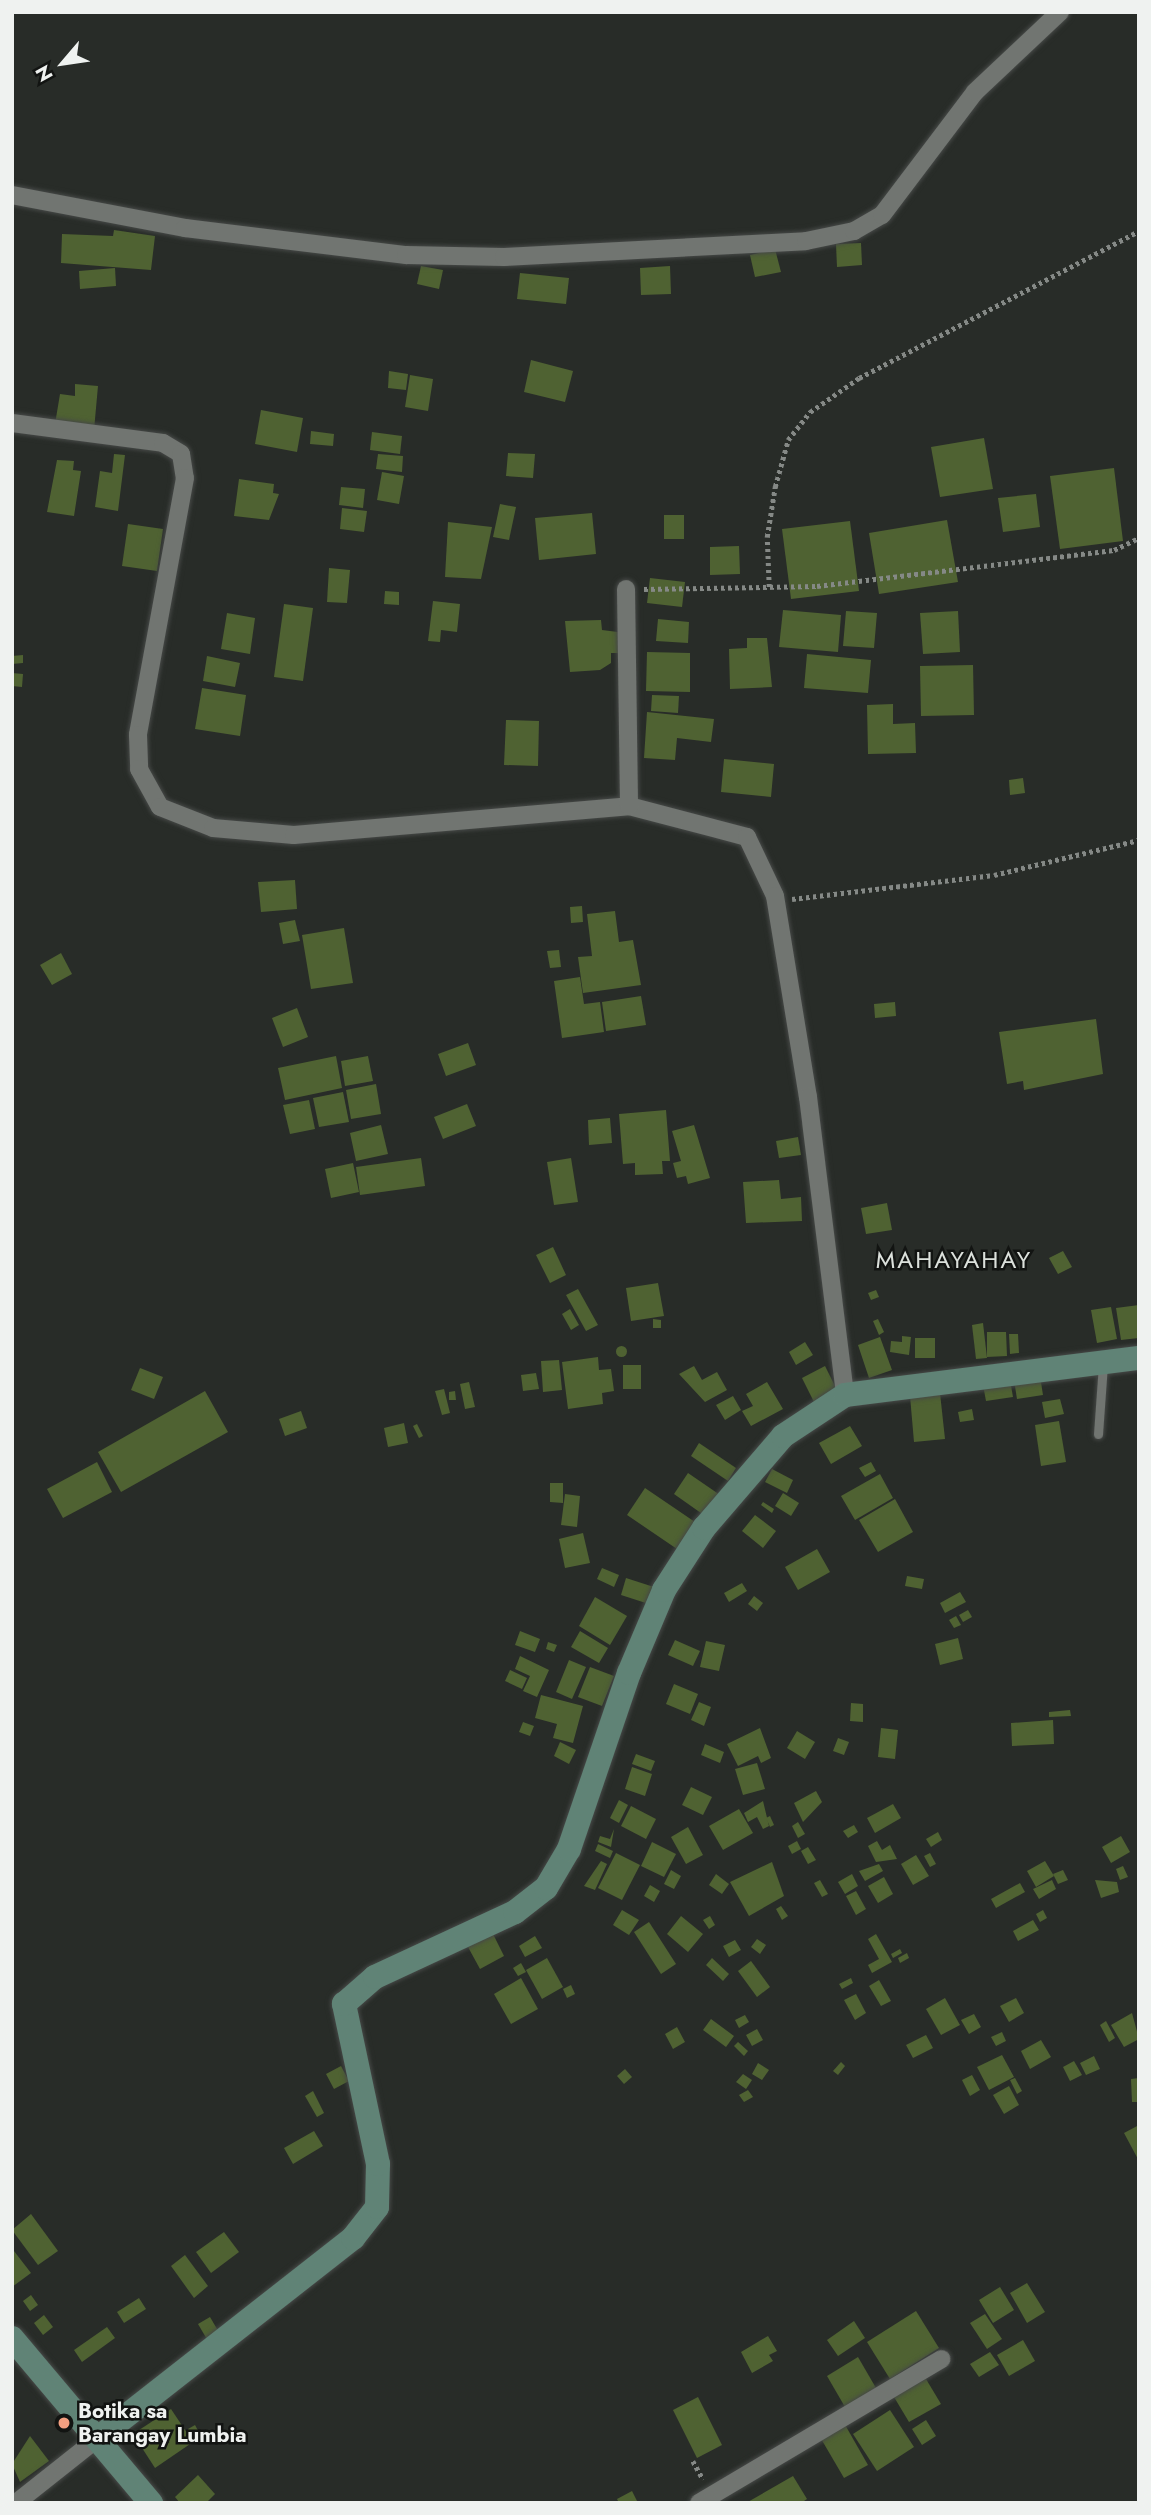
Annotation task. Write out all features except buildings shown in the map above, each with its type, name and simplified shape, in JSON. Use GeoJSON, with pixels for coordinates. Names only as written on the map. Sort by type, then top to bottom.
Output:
{"type":"FeatureCollection","features":[{"type":"Feature","properties":{"kind":"street"},"geometry":{"type":"LineString","coordinates":[[12,195],[186,228],[406,255],[504,257],[806,241],[853,231],[882,215],[975,92],[1060,12]]}},
{"type":"Feature","properties":{"kind":"street"},"geometry":{"type":"LineString","coordinates":[[12,423],[163,443],[181,454],[185,478],[138,735],[143,780],[160,807],[212,828],[294,835],[629,806],[747,837],[775,896],[808,1097],[845,1395]]}},
{"type":"Feature","properties":{"kind":"street"},"geometry":{"type":"LineString","coordinates":[[625,589],[629,806]]}},
{"type":"Feature","properties":{"kind":"street"},"geometry":{"type":"LineString","coordinates":[[16,2503],[353,2238],[370,2217],[378,2197],[379,2164],[344,2004],[375,1978],[515,1912],[546,1888],[569,1849],[629,1673],[664,1590],[704,1528],[783,1436],[845,1395],[1102,1360],[1139,1358]]}},
{"type":"Feature","properties":{"kind":"street"},"geometry":{"type":"LineString","coordinates":[[12,2338],[151,2503]]}},
{"type":"Feature","properties":{"kind":"street"},"geometry":{"type":"LineString","coordinates":[[699,2503],[942,2359]]}},
{"type":"Feature","properties":{"kind":"lane"},"geometry":{"type":"LineString","coordinates":[[1098,1434],[1102,1360]]}},
{"type":"Feature","properties":{"kind":"path"},"geometry":{"type":"LineString","coordinates":[[769,587],[767,537],[775,487],[788,440],[810,412],[859,378],[1139,231]]}},
{"type":"Feature","properties":{"kind":"path"},"geometry":{"type":"LineString","coordinates":[[625,589],[769,587],[1114,550],[1139,538]]}},
{"type":"Feature","properties":{"kind":"path"},"geometry":{"type":"LineString","coordinates":[[775,896],[994,875],[1139,840]]}},
{"type":"Feature","properties":{"kind":"place","name":"Botika sa Barangay Lumbia"},"geometry":{"type":"Point","coordinates":[64,2423]}},
{"type":"Feature","properties":{"kind":"district","name":"MAHAYAHAY"},"geometry":{"type":"Point","coordinates":[954,1260]}}]}
